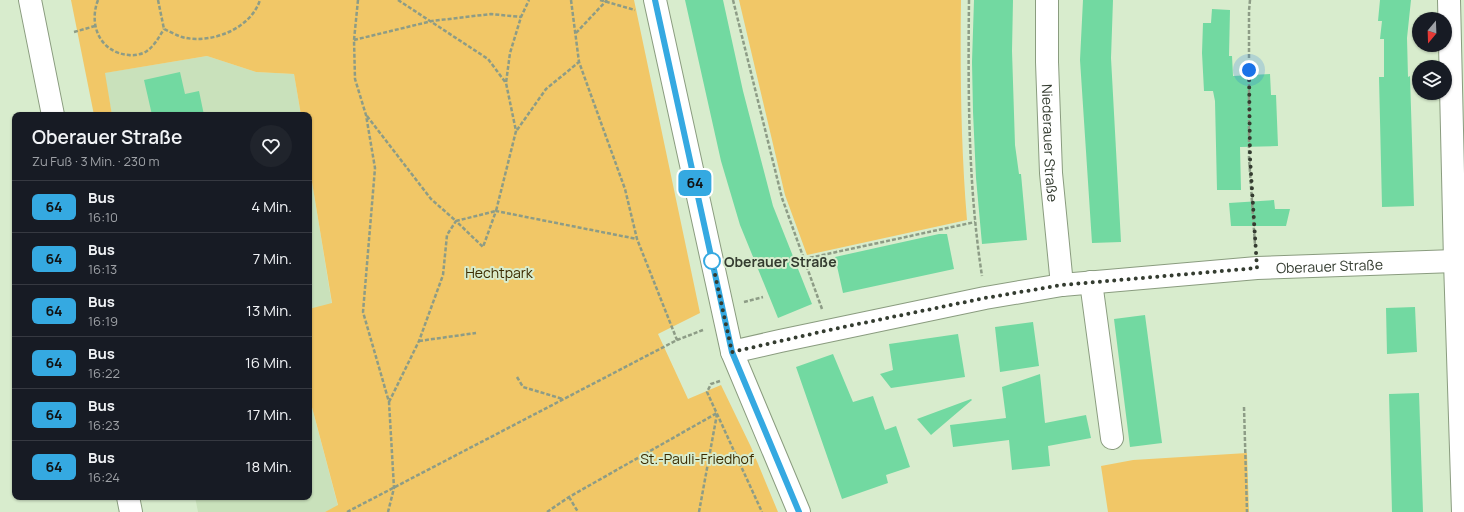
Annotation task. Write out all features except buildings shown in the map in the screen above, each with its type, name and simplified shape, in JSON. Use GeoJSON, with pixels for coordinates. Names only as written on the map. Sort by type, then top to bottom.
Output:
{"type":"FeatureCollection","features":[{"type":"Feature","properties":{"kind":"street"},"geometry":{"type":"LineString","coordinates":[[30,0],[52,112]]}},
{"type":"Feature","properties":{"kind":"street","name":"Niederauer Straße"},"geometry":{"type":"LineString","coordinates":[[1047,0],[1047,62],[1051,173],[1062,285]]}},
{"type":"Feature","properties":{"kind":"street"},"geometry":{"type":"LineString","coordinates":[[1449,0],[1463,512]]}},
{"type":"Feature","properties":{"kind":"street"},"geometry":{"type":"LineString","coordinates":[[648,6],[732,352],[799,512]]}},
{"type":"Feature","properties":{"kind":"street","name":"Oberauer Straße"},"geometry":{"type":"LineString","coordinates":[[732,352],[829,330],[985,298],[1062,285],[1257,268],[1455,261]]}},
{"type":"Feature","properties":{"kind":"street"},"geometry":{"type":"LineString","coordinates":[[1091,282],[1112,438]]}},
{"type":"Feature","properties":{"kind":"street"},"geometry":{"type":"LineString","coordinates":[[129,500],[131,512]]}},
{"type":"Feature","properties":{"kind":"path"},"geometry":{"type":"LineString","coordinates":[[98,0],[95,13],[95,26],[100,38],[108,48],[120,54],[133,56],[146,52],[156,42],[164,28],[158,0]]}},
{"type":"Feature","properties":{"kind":"path"},"geometry":{"type":"LineString","coordinates":[[164,28],[185,38],[205,40],[237,28],[252,16],[260,0]]}},
{"type":"Feature","properties":{"kind":"path"},"geometry":{"type":"LineString","coordinates":[[358,0],[354,40],[355,79],[366,115],[376,168],[363,312],[390,402],[394,488],[388,512]]}},
{"type":"Feature","properties":{"kind":"path"},"geometry":{"type":"LineString","coordinates":[[398,0],[488,59],[506,83]]}},
{"type":"Feature","properties":{"kind":"path"},"geometry":{"type":"LineString","coordinates":[[516,131],[506,83],[510,53],[521,18],[529,0]]}},
{"type":"Feature","properties":{"kind":"path"},"geometry":{"type":"LineString","coordinates":[[571,0],[579,62],[625,189],[637,239],[677,340]]}},
{"type":"Feature","properties":{"kind":"path"},"geometry":{"type":"LineString","coordinates":[[600,0],[648,6]]}},
{"type":"Feature","properties":{"kind":"path"},"geometry":{"type":"LineString","coordinates":[[733,0],[782,198],[822,309]]}},
{"type":"Feature","properties":{"kind":"path"},"geometry":{"type":"LineString","coordinates":[[969,0],[969,103],[975,222],[985,298]]}},
{"type":"Feature","properties":{"kind":"path"},"geometry":{"type":"LineString","coordinates":[[1250,0],[1250,158],[1257,268]]}},
{"type":"Feature","properties":{"kind":"path"},"geometry":{"type":"LineString","coordinates":[[576,34],[606,1]]}},
{"type":"Feature","properties":{"kind":"path"},"geometry":{"type":"LineString","coordinates":[[354,40],[432,21],[490,14],[521,18]]}},
{"type":"Feature","properties":{"kind":"path"},"geometry":{"type":"LineString","coordinates":[[74,32],[95,26]]}},
{"type":"Feature","properties":{"kind":"path"},"geometry":{"type":"LineString","coordinates":[[366,115],[431,199],[483,246],[496,211],[516,131],[546,90],[579,62]]}},
{"type":"Feature","properties":{"kind":"path"},"geometry":{"type":"LineString","coordinates":[[390,402],[419,341],[443,275],[447,235],[456,221],[496,211],[637,239]]}},
{"type":"Feature","properties":{"kind":"path"},"geometry":{"type":"LineString","coordinates":[[804,259],[975,222]]}},
{"type":"Feature","properties":{"kind":"path"},"geometry":{"type":"LineString","coordinates":[[742,303],[763,297]]}},
{"type":"Feature","properties":{"kind":"path"},"geometry":{"type":"LineString","coordinates":[[347,512],[677,340],[706,329]]}},
{"type":"Feature","properties":{"kind":"path"},"geometry":{"type":"LineString","coordinates":[[419,341],[476,333]]}},
{"type":"Feature","properties":{"kind":"path"},"geometry":{"type":"LineString","coordinates":[[517,377],[523,387],[564,400]]}},
{"type":"Feature","properties":{"kind":"path"},"geometry":{"type":"LineString","coordinates":[[723,381],[711,384],[707,392],[762,512]]}},
{"type":"Feature","properties":{"kind":"path"},"geometry":{"type":"LineString","coordinates":[[1244,407],[1247,512]]}},
{"type":"Feature","properties":{"kind":"path"},"geometry":{"type":"LineString","coordinates":[[547,512],[569,497],[717,414]]}},
{"type":"Feature","properties":{"kind":"path"},"geometry":{"type":"LineString","coordinates":[[699,512],[717,414]]}},
{"type":"Feature","properties":{"kind":"path"},"geometry":{"type":"LineString","coordinates":[[569,497],[578,512]]}},
{"type":"Feature","properties":{"kind":"shaded area"},"geometry":{"type":"Polygon","coordinates":[[[207,56],[256,72],[294,74],[300,112],[111,112],[104,73],[207,56]]]}},
{"type":"Feature","properties":{"kind":"shaded area"},"geometry":{"type":"Polygon","coordinates":[[[312,182],[332,305],[312,309],[312,182]]]}},
{"type":"Feature","properties":{"kind":"shaded area"},"geometry":{"type":"Polygon","coordinates":[[[312,407],[338,506],[325,512],[198,512],[196,500],[312,500],[312,407]]]}},
{"type":"Feature","properties":{"kind":"green space","name":"Hechtpark"},"geometry":{"type":"Polygon","coordinates":[[[71,0],[634,0],[700,313],[658,334],[688,399],[721,385],[751,447],[778,512],[325,512],[338,505],[312,407],[312,308],[332,303],[312,182],[312,112],[300,112],[294,74],[256,72],[207,56],[105,73],[112,112],[93,112],[71,0]]]}},
{"type":"Feature","properties":{"kind":"green space"},"geometry":{"type":"Polygon","coordinates":[[[739,0],[961,0],[961,110],[967,220],[807,255],[785,195],[739,0]]]}},
{"type":"Feature","properties":{"kind":"green space"},"geometry":{"type":"Polygon","coordinates":[[[1247,453],[1249,512],[1108,512],[1101,466],[1133,460],[1247,453]]]}},
{"type":"Feature","properties":{"kind":"bus line","name":"64"},"geometry":{"type":"LineString","coordinates":[[655,0],[732,352],[799,512]]}},
{"type":"Feature","properties":{"kind":"place","name":"Oberauer Straße"},"geometry":{"type":"Point","coordinates":[712,261]}},
{"type":"Feature","properties":{"kind":"route"},"geometry":{"type":"LineString","coordinates":[[712,261],[732,352],[829,330],[985,298],[1062,285],[1257,268],[1250,158],[1249,70]]}},
{"type":"Feature","properties":{"kind":"park label","name":"St.-Pauli-Friedhof"},"geometry":{"type":"Point","coordinates":[697,458]}}]}
